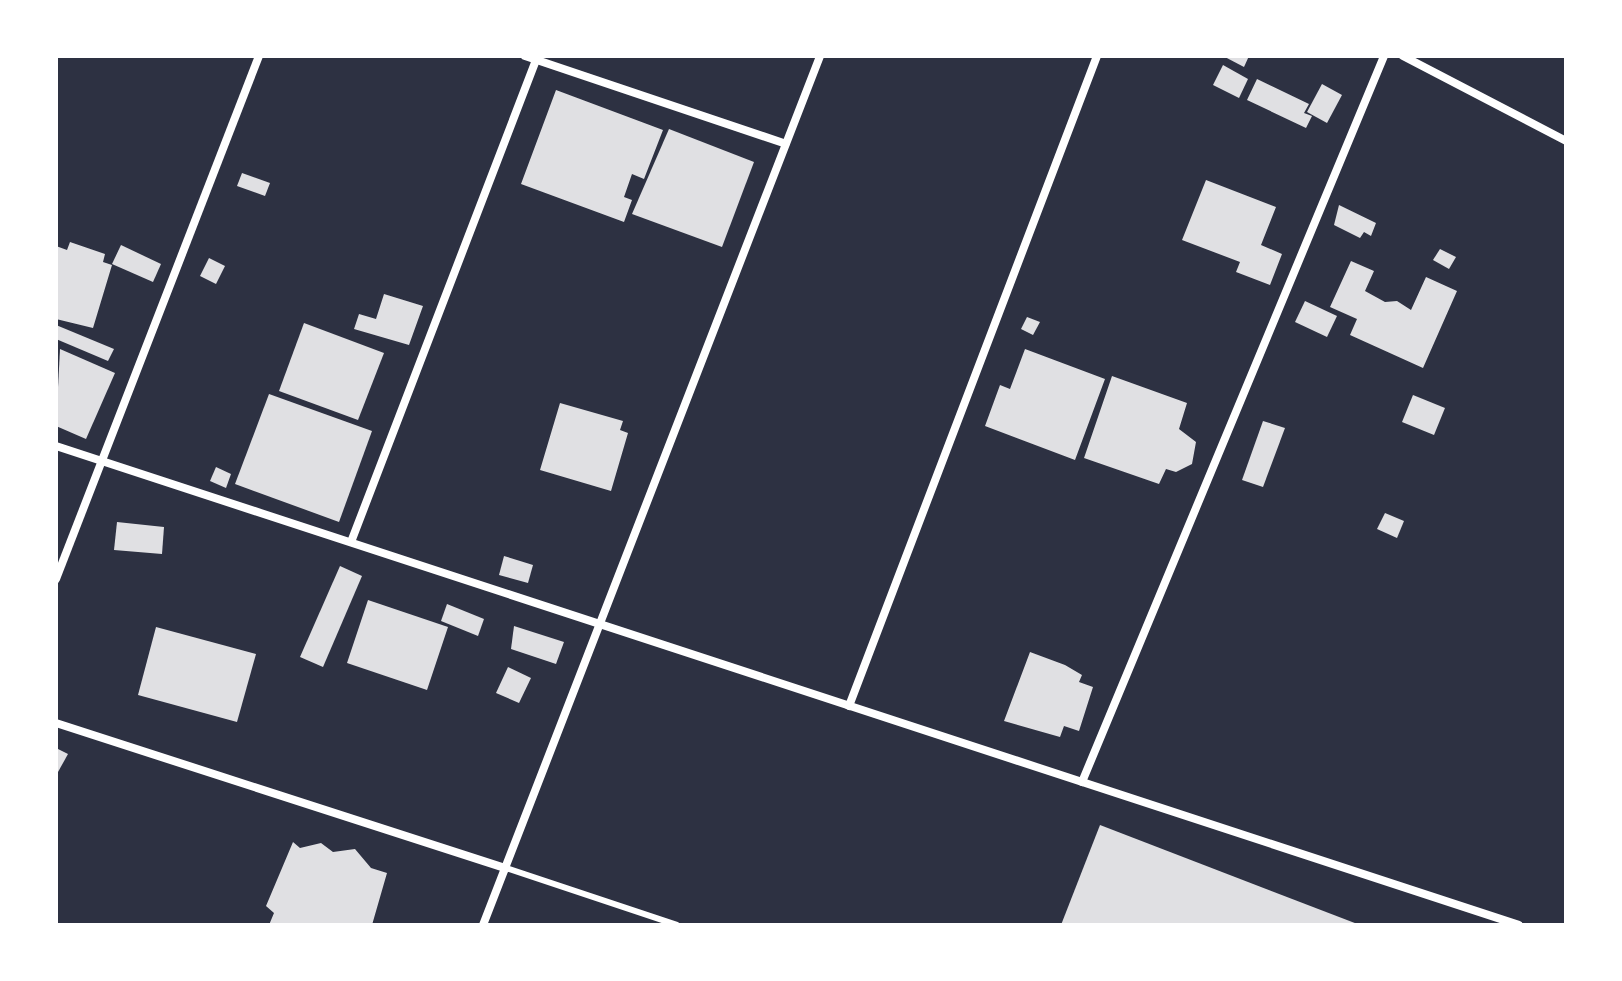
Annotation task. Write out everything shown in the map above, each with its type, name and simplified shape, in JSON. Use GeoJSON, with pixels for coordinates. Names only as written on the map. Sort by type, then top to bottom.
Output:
{"type":"FeatureCollection","features":[{"type":"Feature","properties":{"kind":"street"},"geometry":{"type":"LineString","coordinates":[[56,579],[259,56]]}},
{"type":"Feature","properties":{"kind":"street"},"geometry":{"type":"LineString","coordinates":[[525,56],[786,144]]}},
{"type":"Feature","properties":{"kind":"street"},"geometry":{"type":"LineString","coordinates":[[483,925],[820,56]]}},
{"type":"Feature","properties":{"kind":"street"},"geometry":{"type":"LineString","coordinates":[[849,706],[1097,56]]}},
{"type":"Feature","properties":{"kind":"street"},"geometry":{"type":"LineString","coordinates":[[1082,782],[1384,56]]}},
{"type":"Feature","properties":{"kind":"street"},"geometry":{"type":"LineString","coordinates":[[1403,56],[1566,141]]}},
{"type":"Feature","properties":{"kind":"street"},"geometry":{"type":"LineString","coordinates":[[351,542],[536,60]]}},
{"type":"Feature","properties":{"kind":"street"},"geometry":{"type":"LineString","coordinates":[[56,446],[1519,925]]}},
{"type":"Feature","properties":{"kind":"street"},"geometry":{"type":"LineString","coordinates":[[56,723],[506,868]]}},
{"type":"Feature","properties":{"kind":"lane"},"geometry":{"type":"LineString","coordinates":[[506,868],[677,925]]}},
{"type":"Feature","properties":{"kind":"building"},"geometry":{"type":"Polygon","coordinates":[[[1223,56],[1249,56],[1244,67],[1223,56]]]}},
{"type":"Feature","properties":{"kind":"building"},"geometry":{"type":"Polygon","coordinates":[[[1223,65],[1248,79],[1239,98],[1213,85],[1223,65]]]}},
{"type":"Feature","properties":{"kind":"building"},"geometry":{"type":"Polygon","coordinates":[[[1257,79],[1309,104],[1304,113],[1312,116],[1306,128],[1247,100],[1257,79]]]}},
{"type":"Feature","properties":{"kind":"building"},"geometry":{"type":"Polygon","coordinates":[[[1322,84],[1342,95],[1327,123],[1307,112],[1322,84]]]}},
{"type":"Feature","properties":{"kind":"building"},"geometry":{"type":"Polygon","coordinates":[[[556,90],[663,130],[644,179],[632,174],[624,197],[632,200],[624,222],[521,184],[556,90]]]}},
{"type":"Feature","properties":{"kind":"building"},"geometry":{"type":"Polygon","coordinates":[[[669,129],[754,162],[722,247],[632,214],[669,129]]]}},
{"type":"Feature","properties":{"kind":"building"},"geometry":{"type":"Polygon","coordinates":[[[242,173],[270,183],[265,196],[237,186],[242,173]]]}},
{"type":"Feature","properties":{"kind":"building"},"geometry":{"type":"Polygon","coordinates":[[[1206,180],[1276,207],[1261,245],[1282,254],[1270,285],[1236,272],[1240,262],[1182,240],[1206,180]]]}},
{"type":"Feature","properties":{"kind":"building"},"geometry":{"type":"Polygon","coordinates":[[[1339,205],[1376,223],[1371,236],[1364,232],[1360,238],[1334,225],[1339,205]]]}},
{"type":"Feature","properties":{"kind":"building"},"geometry":{"type":"Polygon","coordinates":[[[70,242],[105,254],[103,262],[112,265],[93,328],[56,319],[56,246],[67,250],[70,242]]]}},
{"type":"Feature","properties":{"kind":"building"},"geometry":{"type":"Polygon","coordinates":[[[121,245],[161,264],[153,282],[112,264],[121,245]]]}},
{"type":"Feature","properties":{"kind":"building"},"geometry":{"type":"Polygon","coordinates":[[[1440,249],[1456,257],[1449,269],[1433,260],[1440,249]]]}},
{"type":"Feature","properties":{"kind":"building"},"geometry":{"type":"Polygon","coordinates":[[[209,258],[225,266],[216,284],[200,276],[209,258]]]}},
{"type":"Feature","properties":{"kind":"building"},"geometry":{"type":"Polygon","coordinates":[[[1351,261],[1374,271],[1365,291],[1385,302],[1397,301],[1411,310],[1426,277],[1457,291],[1423,368],[1350,335],[1357,319],[1330,307],[1351,261]]]}},
{"type":"Feature","properties":{"kind":"building"},"geometry":{"type":"Polygon","coordinates":[[[384,294],[423,306],[409,345],[354,329],[359,314],[376,319],[384,294]]]}},
{"type":"Feature","properties":{"kind":"building"},"geometry":{"type":"Polygon","coordinates":[[[1305,301],[1337,316],[1327,337],[1295,322],[1305,301]]]}},
{"type":"Feature","properties":{"kind":"building"},"geometry":{"type":"Polygon","coordinates":[[[1027,317],[1040,322],[1033,335],[1021,329],[1027,317]]]}},
{"type":"Feature","properties":{"kind":"building"},"geometry":{"type":"Polygon","coordinates":[[[304,323],[384,353],[358,420],[279,391],[304,323]]]}},
{"type":"Feature","properties":{"kind":"building"},"geometry":{"type":"Polygon","coordinates":[[[56,325],[114,349],[108,361],[56,339],[56,325]]]}},
{"type":"Feature","properties":{"kind":"building"},"geometry":{"type":"Polygon","coordinates":[[[60,349],[115,373],[86,439],[56,426],[60,349]]]}},
{"type":"Feature","properties":{"kind":"building"},"geometry":{"type":"Polygon","coordinates":[[[1025,349],[1105,379],[1075,460],[985,426],[1000,385],[1010,389],[1025,349]]]}},
{"type":"Feature","properties":{"kind":"building"},"geometry":{"type":"Polygon","coordinates":[[[1112,376],[1187,403],[1179,429],[1196,442],[1192,464],[1176,472],[1166,469],[1159,484],[1084,458],[1112,376]]]}},
{"type":"Feature","properties":{"kind":"building"},"geometry":{"type":"Polygon","coordinates":[[[269,394],[372,431],[339,522],[235,484],[269,394]]]}},
{"type":"Feature","properties":{"kind":"building"},"geometry":{"type":"Polygon","coordinates":[[[1413,395],[1445,408],[1434,435],[1402,422],[1413,395]]]}},
{"type":"Feature","properties":{"kind":"building"},"geometry":{"type":"Polygon","coordinates":[[[560,403],[623,421],[620,430],[628,433],[611,491],[540,470],[560,403]]]}},
{"type":"Feature","properties":{"kind":"building"},"geometry":{"type":"Polygon","coordinates":[[[1263,421],[1285,428],[1263,487],[1242,480],[1263,421]]]}},
{"type":"Feature","properties":{"kind":"building"},"geometry":{"type":"Polygon","coordinates":[[[216,467],[231,474],[226,488],[210,481],[216,467]]]}},
{"type":"Feature","properties":{"kind":"building"},"geometry":{"type":"Polygon","coordinates":[[[1385,513],[1404,521],[1397,538],[1377,529],[1385,513]]]}},
{"type":"Feature","properties":{"kind":"building"},"geometry":{"type":"Polygon","coordinates":[[[117,522],[164,527],[162,554],[114,550],[117,522]]]}},
{"type":"Feature","properties":{"kind":"building"},"geometry":{"type":"Polygon","coordinates":[[[504,556],[533,565],[528,583],[499,575],[504,556]]]}},
{"type":"Feature","properties":{"kind":"building"},"geometry":{"type":"Polygon","coordinates":[[[340,566],[362,576],[323,667],[300,657],[340,566]]]}},
{"type":"Feature","properties":{"kind":"building"},"geometry":{"type":"Polygon","coordinates":[[[368,600],[448,627],[427,690],[347,663],[368,600]]]}},
{"type":"Feature","properties":{"kind":"building"},"geometry":{"type":"Polygon","coordinates":[[[447,604],[484,619],[478,636],[441,621],[447,604]]]}},
{"type":"Feature","properties":{"kind":"building"},"geometry":{"type":"Polygon","coordinates":[[[514,626],[564,642],[556,664],[511,649],[514,626]]]}},
{"type":"Feature","properties":{"kind":"building"},"geometry":{"type":"Polygon","coordinates":[[[156,627],[256,654],[237,722],[138,695],[156,627]]]}},
{"type":"Feature","properties":{"kind":"building"},"geometry":{"type":"Polygon","coordinates":[[[1030,652],[1065,665],[1082,675],[1079,682],[1093,687],[1079,731],[1064,726],[1060,737],[1004,721],[1030,652]]]}},
{"type":"Feature","properties":{"kind":"building"},"geometry":{"type":"Polygon","coordinates":[[[508,667],[531,678],[519,703],[496,693],[508,667]]]}},
{"type":"Feature","properties":{"kind":"building"},"geometry":{"type":"Polygon","coordinates":[[[56,748],[68,754],[58,772],[56,771],[56,748]]]}},
{"type":"Feature","properties":{"kind":"building"},"geometry":{"type":"Polygon","coordinates":[[[1100,825],[1360,925],[1061,925],[1100,825]]]}},
{"type":"Feature","properties":{"kind":"building"},"geometry":{"type":"Polygon","coordinates":[[[293,842],[300,848],[321,843],[333,852],[355,849],[371,868],[387,873],[372,925],[269,925],[274,913],[266,906],[293,842]]]}}]}
